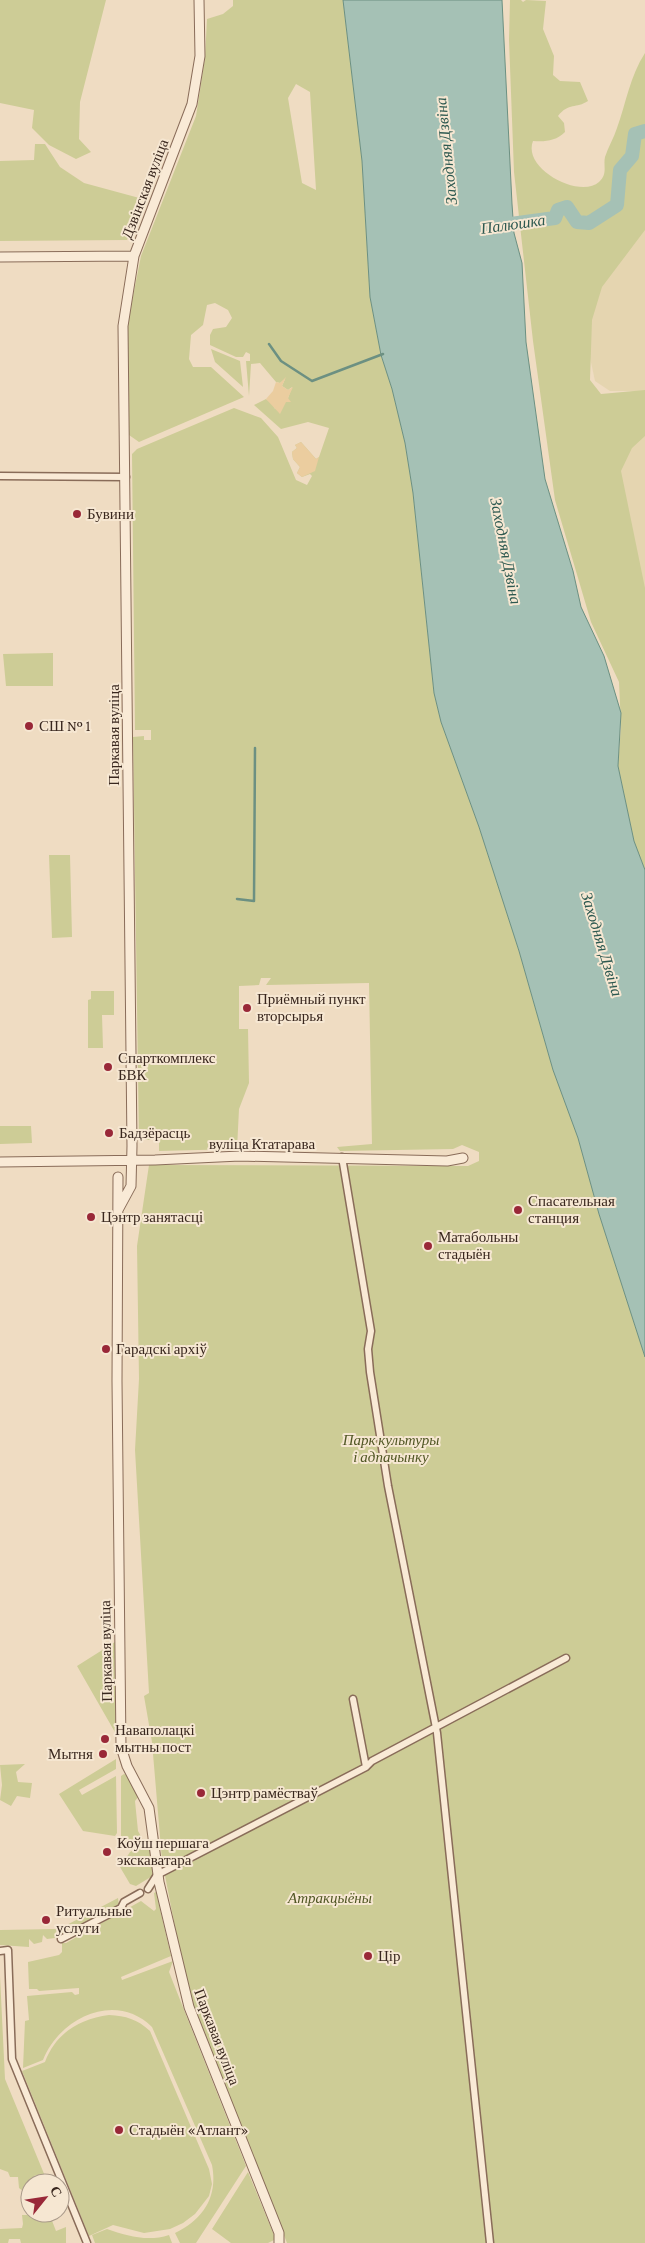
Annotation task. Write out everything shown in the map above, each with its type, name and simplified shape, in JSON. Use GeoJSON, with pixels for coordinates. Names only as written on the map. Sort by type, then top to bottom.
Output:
{"type":"FeatureCollection","features":[{"type":"Feature","properties":{"kind":"street","name":"Дзвінская вуліца"},"geometry":{"type":"LineString","coordinates":[[0,257],[134,256],[189,114],[200,56],[199,0]]}},
{"type":"Feature","properties":{"kind":"street","name":"Паркавая вуліца"},"geometry":{"type":"LineString","coordinates":[[118,1210],[132,1186],[123,326],[134,256]]}},
{"type":"Feature","properties":{"kind":"street"},"geometry":{"type":"LineString","coordinates":[[0,476],[126,477]]}},
{"type":"Feature","properties":{"kind":"street","name":"вуліца Ктатарава"},"geometry":{"type":"LineString","coordinates":[[0,1162],[240,1156],[447,1161],[463,1158]]}},
{"type":"Feature","properties":{"kind":"street"},"geometry":{"type":"LineString","coordinates":[[342,1157],[371,1332],[368,1349],[370,1372],[388,1486],[435,1726],[490,2243]]}},
{"type":"Feature","properties":{"kind":"street","name":"Паркавая вуліца"},"geometry":{"type":"LineString","coordinates":[[118,1177],[117,1371],[121,1746],[127,1766],[149,1808],[157,1875],[189,2007],[279,2232],[279,2243]]}},
{"type":"Feature","properties":{"kind":"street"},"geometry":{"type":"LineString","coordinates":[[148,1888],[157,1875],[366,1767],[372,1761],[435,1726],[566,1658]]}},
{"type":"Feature","properties":{"kind":"street"},"geometry":{"type":"LineString","coordinates":[[353,1699],[366,1767]]}},
{"type":"Feature","properties":{"kind":"street"},"geometry":{"type":"LineString","coordinates":[[61,1939],[121,1908],[124,1902],[140,1893]]}},
{"type":"Feature","properties":{"kind":"street"},"geometry":{"type":"LineString","coordinates":[[0,1951],[8,1950],[12,2059],[87,2243]]}},
{"type":"Feature","properties":{"kind":"shaded area"},"geometry":{"type":"Polygon","coordinates":[[[645,214],[645,391],[610,391],[595,381],[585,334],[591,294],[645,214]]]}},
{"type":"Feature","properties":{"kind":"shaded area"},"geometry":{"type":"Polygon","coordinates":[[[645,429],[645,594],[615,456],[645,429]]]}},
{"type":"Feature","properties":{"kind":"green space"},"geometry":{"type":"Polygon","coordinates":[[[0,0],[106,0],[80,102],[79,139],[91,152],[76,159],[49,145],[32,128],[34,110],[0,103],[0,0]]]}},
{"type":"Feature","properties":{"kind":"green space","name":"Парк культуры і адпачынку"},"geometry":{"type":"Polygon","coordinates":[[[233,0],[343,0],[362,161],[370,297],[381,355],[392,389],[405,443],[413,493],[434,693],[441,722],[479,827],[519,951],[553,1070],[578,1138],[599,1214],[645,1357],[645,2243],[287,2243],[187,1989],[162,1860],[152,1742],[144,1696],[149,1693],[135,1450],[139,1379],[137,1246],[149,1165],[468,1166],[479,1161],[479,1152],[462,1145],[453,1149],[340,1151],[337,1147],[372,1144],[369,983],[266,985],[271,978],[261,978],[259,985],[239,986],[239,1029],[248,1029],[249,1083],[239,1109],[237,1149],[159,1151],[159,1140],[139,1140],[133,737],[144,736],[144,740],[151,740],[151,730],[135,730],[132,454],[137,449],[234,408],[261,418],[278,437],[296,480],[307,485],[312,476],[310,474],[302,477],[297,473],[300,467],[293,459],[292,452],[297,448],[295,445],[301,442],[316,459],[319,457],[329,428],[308,422],[281,429],[254,405],[266,399],[273,404],[275,409],[288,398],[292,387],[288,390],[282,386],[285,379],[280,383],[276,382],[260,363],[251,364],[249,396],[246,361],[250,361],[250,354],[246,352],[243,357],[236,357],[210,345],[210,335],[213,329],[226,327],[232,318],[228,310],[215,303],[207,305],[203,325],[191,335],[189,359],[193,367],[211,367],[244,397],[139,442],[129,435],[127,326],[141,256],[196,116],[205,58],[207,19],[223,14],[233,6],[233,0]],[[296,84],[288,98],[302,183],[316,190],[310,92],[296,84]]]}},
{"type":"Feature","properties":{"kind":"green space"},"geometry":{"type":"Polygon","coordinates":[[[510,0],[521,0],[523,2],[526,0],[546,1],[543,29],[554,56],[553,75],[560,81],[580,82],[588,101],[569,107],[558,116],[564,123],[565,132],[562,135],[550,140],[533,141],[532,151],[536,162],[544,171],[567,184],[579,187],[590,186],[602,179],[606,153],[616,132],[632,80],[645,53],[645,230],[602,287],[592,320],[590,380],[601,394],[645,390],[645,436],[632,448],[621,471],[645,588],[645,870],[634,841],[618,766],[621,726],[619,682],[591,622],[555,500],[533,341],[514,172],[509,40],[510,0]]]}},
{"type":"Feature","properties":{"kind":"green space"},"geometry":{"type":"Polygon","coordinates":[[[35,144],[45,144],[60,167],[84,183],[143,199],[127,240],[0,241],[0,161],[34,160],[35,144]]]}},
{"type":"Feature","properties":{"kind":"green space"},"geometry":{"type":"Polygon","coordinates":[[[211,349],[240,361],[243,387],[215,362],[211,349]]]}},
{"type":"Feature","properties":{"kind":"green space"},"geometry":{"type":"Polygon","coordinates":[[[53,653],[53,686],[6,686],[3,654],[53,653]]]}},
{"type":"Feature","properties":{"kind":"green space"},"geometry":{"type":"Polygon","coordinates":[[[49,855],[70,855],[72,937],[52,938],[49,855]]]}},
{"type":"Feature","properties":{"kind":"green space"},"geometry":{"type":"Polygon","coordinates":[[[91,991],[114,991],[114,1015],[102,1015],[103,1048],[88,1048],[88,1000],[91,999],[91,991]]]}},
{"type":"Feature","properties":{"kind":"green space"},"geometry":{"type":"Polygon","coordinates":[[[0,1126],[31,1126],[32,1143],[0,1144],[0,1126]]]}},
{"type":"Feature","properties":{"kind":"green space"},"geometry":{"type":"Polygon","coordinates":[[[115,1642],[116,1734],[77,1666],[115,1642]]]}},
{"type":"Feature","properties":{"kind":"green space"},"geometry":{"type":"Polygon","coordinates":[[[116,1759],[116,1769],[79,1790],[82,1795],[116,1776],[117,1833],[115,1836],[83,1831],[59,1794],[116,1759]]]}},
{"type":"Feature","properties":{"kind":"green space"},"geometry":{"type":"Polygon","coordinates":[[[25,1764],[16,1772],[18,1782],[32,1783],[30,1798],[17,1796],[11,1806],[0,1800],[2,1785],[0,1765],[25,1764]]]}},
{"type":"Feature","properties":{"kind":"green space"},"geometry":{"type":"Polygon","coordinates":[[[127,1775],[139,1796],[135,1801],[138,1831],[143,1840],[128,1848],[121,1843],[121,1776],[127,1775]]]}},
{"type":"Feature","properties":{"kind":"green space"},"geometry":{"type":"Polygon","coordinates":[[[150,1841],[154,1875],[136,1886],[130,1884],[120,1867],[130,1852],[150,1841]]]}},
{"type":"Feature","properties":{"kind":"green space"},"geometry":{"type":"Polygon","coordinates":[[[156,1892],[171,1956],[121,1977],[122,1980],[173,1961],[169,1972],[246,2166],[196,2243],[180,2243],[175,2233],[194,2221],[207,2205],[213,2187],[212,2165],[152,2027],[138,2016],[122,2011],[106,2010],[90,2014],[75,2021],[62,2032],[51,2045],[43,2060],[23,2068],[25,2021],[29,2020],[27,1996],[72,1992],[75,1995],[79,1994],[79,1988],[39,1991],[37,1989],[29,1989],[28,1962],[59,1955],[62,1952],[62,1943],[66,1943],[141,1901],[154,1911],[156,1909],[154,1893],[156,1892]]]}},
{"type":"Feature","properties":{"kind":"green space"},"geometry":{"type":"Polygon","coordinates":[[[118,1898],[119,1906],[63,1936],[59,1929],[118,1898]]]}},
{"type":"Feature","properties":{"kind":"green space"},"geometry":{"type":"Polygon","coordinates":[[[57,1929],[61,1935],[56,1931],[55,1938],[47,1939],[43,1935],[42,1942],[34,1944],[29,1939],[29,1947],[0,1945],[0,1930],[57,1929]]]}},
{"type":"Feature","properties":{"kind":"green space"},"geometry":{"type":"Polygon","coordinates":[[[0,1976],[5,2079],[44,2173],[20,2173],[20,2189],[18,2177],[10,2177],[8,2172],[0,2169],[0,1976]]]}},
{"type":"Feature","properties":{"kind":"green space","name":"Стадыён «Атлант»"},"geometry":{"type":"Polygon","coordinates":[[[109,2015],[121,2016],[131,2019],[150,2031],[209,2169],[212,2184],[209,2196],[195,2214],[183,2223],[170,2229],[144,2233],[113,2225],[89,2236],[70,2189],[70,2173],[63,2173],[22,2071],[45,2062],[55,2043],[70,2029],[98,2017],[109,2015]]]}},
{"type":"Feature","properties":{"kind":"green space"},"geometry":{"type":"Polygon","coordinates":[[[248,2172],[274,2235],[274,2240],[268,2243],[231,2243],[212,2229],[248,2172]]]}},
{"type":"Feature","properties":{"kind":"green space"},"geometry":{"type":"Polygon","coordinates":[[[53,2223],[56,2231],[66,2227],[66,2243],[21,2243],[20,2239],[9,2239],[8,2243],[0,2243],[0,2229],[22,2228],[23,2224],[53,2223]]]}},
{"type":"Feature","properties":{"kind":"green space"},"geometry":{"type":"Polygon","coordinates":[[[107,2229],[130,2236],[145,2238],[169,2235],[172,2243],[95,2243],[92,2235],[107,2229]]]}},
{"type":"Feature","properties":{"kind":"sand"},"geometry":{"type":"Polygon","coordinates":[[[286,377],[282,386],[288,390],[293,387],[288,398],[291,402],[286,402],[280,414],[266,399],[273,391],[276,382],[280,383],[286,377]]]}},
{"type":"Feature","properties":{"kind":"sand"},"geometry":{"type":"Polygon","coordinates":[[[301,442],[316,459],[319,457],[315,471],[302,477],[297,473],[300,467],[293,459],[292,452],[297,448],[295,445],[301,442]]]}},
{"type":"Feature","properties":{"kind":"water","name":"Заходняя Дзвіна"},"geometry":{"type":"Polygon","coordinates":[[[343,0],[502,0],[514,233],[522,263],[526,342],[545,479],[573,571],[581,607],[604,656],[621,713],[618,766],[634,841],[645,870],[645,1357],[599,1214],[578,1138],[553,1070],[519,951],[479,827],[441,722],[434,693],[413,493],[405,443],[392,389],[381,355],[370,297],[362,161],[343,0]]]}},
{"type":"Feature","properties":{"kind":"waterway","name":"Палюшка"},"geometry":{"type":"LineString","coordinates":[[495,226],[555,218],[558,210],[567,207],[577,222],[589,223],[617,205],[620,170],[632,156],[635,134],[645,131]]}},
{"type":"Feature","properties":{"kind":"waterway"},"geometry":{"type":"LineString","coordinates":[[269,344],[281,361],[312,381],[383,354]]}},
{"type":"Feature","properties":{"kind":"waterway"},"geometry":{"type":"LineString","coordinates":[[237,899],[254,901],[255,748]]}},
{"type":"Feature","properties":{"kind":"place","name":"Бувини"},"geometry":{"type":"Point","coordinates":[77,514]}},
{"type":"Feature","properties":{"kind":"place","name":"СШ № 1"},"geometry":{"type":"Point","coordinates":[29,726]}},
{"type":"Feature","properties":{"kind":"place","name":"Приёмный пункт вторсырья"},"geometry":{"type":"Point","coordinates":[247,1008]}},
{"type":"Feature","properties":{"kind":"place","name":"Спарткомплекс БВК"},"geometry":{"type":"Point","coordinates":[108,1067]}},
{"type":"Feature","properties":{"kind":"place","name":"Бадзёрасць"},"geometry":{"type":"Point","coordinates":[109,1133]}},
{"type":"Feature","properties":{"kind":"place","name":"Спасательная станция"},"geometry":{"type":"Point","coordinates":[518,1210]}},
{"type":"Feature","properties":{"kind":"place","name":"Цэнтр занятасці"},"geometry":{"type":"Point","coordinates":[91,1217]}},
{"type":"Feature","properties":{"kind":"place","name":"Матабольны стадыён"},"geometry":{"type":"Point","coordinates":[428,1246]}},
{"type":"Feature","properties":{"kind":"place","name":"Гарадскі архіў"},"geometry":{"type":"Point","coordinates":[106,1349]}},
{"type":"Feature","properties":{"kind":"place","name":"Наваполацкі мытны пост"},"geometry":{"type":"Point","coordinates":[105,1739]}},
{"type":"Feature","properties":{"kind":"place","name":"Мытня"},"geometry":{"type":"Point","coordinates":[103,1754]}},
{"type":"Feature","properties":{"kind":"place","name":"Цэнтр рамёстваў"},"geometry":{"type":"Point","coordinates":[201,1793]}},
{"type":"Feature","properties":{"kind":"place","name":"Коўш першага экскаватара"},"geometry":{"type":"Point","coordinates":[107,1852]}},
{"type":"Feature","properties":{"kind":"place","name":"Ритуальные услуги"},"geometry":{"type":"Point","coordinates":[46,1920]}},
{"type":"Feature","properties":{"kind":"place","name":"Цір"},"geometry":{"type":"Point","coordinates":[368,1956]}},
{"type":"Feature","properties":{"kind":"place","name":"Стадыён «Атлант»"},"geometry":{"type":"Point","coordinates":[119,2130]}},
{"type":"Feature","properties":{"kind":"park label","name":"Атракцыёны"},"geometry":{"type":"Point","coordinates":[330,1898]}}]}
